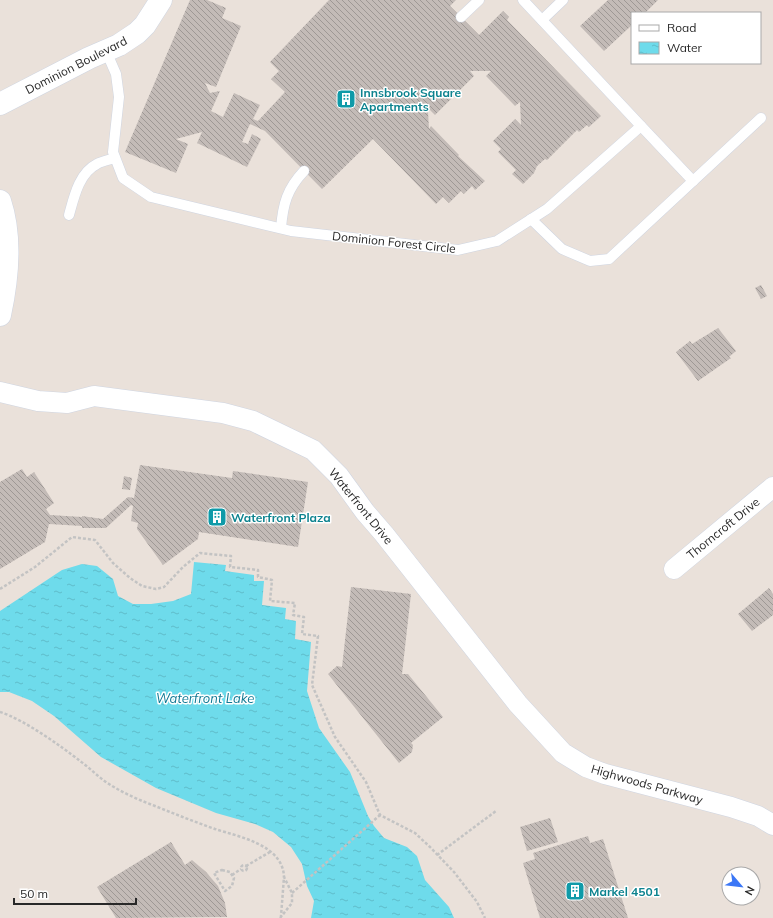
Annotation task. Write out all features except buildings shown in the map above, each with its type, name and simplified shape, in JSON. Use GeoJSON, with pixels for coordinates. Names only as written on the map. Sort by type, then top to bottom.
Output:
{"type":"FeatureCollection","features":[{"type":"Feature","properties":{"kind":"street","name":"Dominion Boulevard"},"geometry":{"type":"LineString","coordinates":[[0,104],[119,45],[146,24],[161,0]]}},
{"type":"Feature","properties":{"kind":"street"},"geometry":{"type":"LineString","coordinates":[[0,201],[7,240],[7,262],[5,293],[0,315]]}},
{"type":"Feature","properties":{"kind":"street","name":"Waterfront Drive"},"geometry":{"type":"LineString","coordinates":[[0,392],[38,401],[67,403],[94,396],[223,413],[253,421],[312,450],[339,476],[365,512],[518,704]]}},
{"type":"Feature","properties":{"kind":"street","name":"Thorncroft Drive"},"geometry":{"type":"LineString","coordinates":[[674,569],[773,487]]}},
{"type":"Feature","properties":{"kind":"street","name":"Highwoods Parkway"},"geometry":{"type":"LineString","coordinates":[[518,704],[563,753],[586,767],[605,774],[731,807],[758,816],[773,825]]}},
{"type":"Feature","properties":{"kind":"lane"},"geometry":{"type":"LineString","coordinates":[[461,17],[479,0]]}},
{"type":"Feature","properties":{"kind":"lane"},"geometry":{"type":"LineString","coordinates":[[523,0],[693,181]]}},
{"type":"Feature","properties":{"kind":"lane"},"geometry":{"type":"LineString","coordinates":[[542,20],[564,0]]}},
{"type":"Feature","properties":{"kind":"lane","name":"Dominion Forest Circle"},"geometry":{"type":"LineString","coordinates":[[106,51],[116,74],[119,97],[113,152],[123,178],[152,197],[280,228],[458,250],[497,242],[547,209],[641,126]]}},
{"type":"Feature","properties":{"kind":"lane"},"geometry":{"type":"LineString","coordinates":[[531,220],[562,249],[590,261],[608,259],[761,118]]}},
{"type":"Feature","properties":{"kind":"lane"},"geometry":{"type":"LineString","coordinates":[[69,215],[75,193],[87,171],[97,164],[115,158]]}},
{"type":"Feature","properties":{"kind":"lane"},"geometry":{"type":"LineString","coordinates":[[280,228],[283,206],[293,182],[304,171]]}},
{"type":"Feature","properties":{"kind":"path"},"geometry":{"type":"LineString","coordinates":[[0,589],[35,567],[72,537],[77,536],[95,540],[113,562],[130,578],[142,586],[156,589],[164,587],[183,567],[200,553],[231,556],[230,567],[258,570],[258,577],[272,580],[270,601],[295,604],[294,615],[304,617],[302,634],[318,636],[312,686],[336,737],[366,782],[380,815],[415,833],[438,855],[477,902],[485,918]]}},
{"type":"Feature","properties":{"kind":"path"},"geometry":{"type":"LineString","coordinates":[[0,712],[8,714],[35,730],[80,760],[107,783],[122,792],[215,828],[240,835],[276,856],[284,867],[280,917]]}},
{"type":"Feature","properties":{"kind":"path"},"geometry":{"type":"LineString","coordinates":[[438,855],[496,811]]}},
{"type":"Feature","properties":{"kind":"path"},"geometry":{"type":"LineString","coordinates":[[292,893],[380,815]]}},
{"type":"Feature","properties":{"kind":"path"},"geometry":{"type":"LineString","coordinates":[[232,875],[241,869],[245,871],[246,866],[270,852]]}},
{"type":"Feature","properties":{"kind":"path"},"geometry":{"type":"LineString","coordinates":[[222,870],[232,875],[234,883],[225,891],[214,873],[222,870]]}},
{"type":"Feature","properties":{"kind":"path"},"geometry":{"type":"LineString","coordinates":[[280,917],[292,903],[292,893],[284,877]]}},
{"type":"Feature","properties":{"kind":"water","name":"Waterfront Lake"},"geometry":{"type":"Polygon","coordinates":[[[194,562],[226,565],[225,571],[254,575],[254,581],[264,581],[262,605],[286,608],[285,619],[296,621],[295,639],[311,642],[307,691],[319,728],[350,772],[368,816],[374,826],[384,838],[407,847],[417,856],[425,880],[449,907],[454,918],[311,918],[314,901],[307,886],[302,864],[291,847],[273,832],[255,824],[216,813],[156,788],[101,757],[54,716],[32,701],[9,692],[0,692],[0,611],[62,570],[82,564],[97,566],[113,579],[118,596],[133,604],[151,604],[173,601],[191,594],[194,562]]]}},
{"type":"Feature","properties":{"kind":"place","name":"Innsbrook Square Apartments"},"geometry":{"type":"Point","coordinates":[346,99]}},
{"type":"Feature","properties":{"kind":"place","name":"Waterfront Plaza"},"geometry":{"type":"Point","coordinates":[217,517]}},
{"type":"Feature","properties":{"kind":"place","name":"Markel 4501"},"geometry":{"type":"Point","coordinates":[575,891]}}]}
